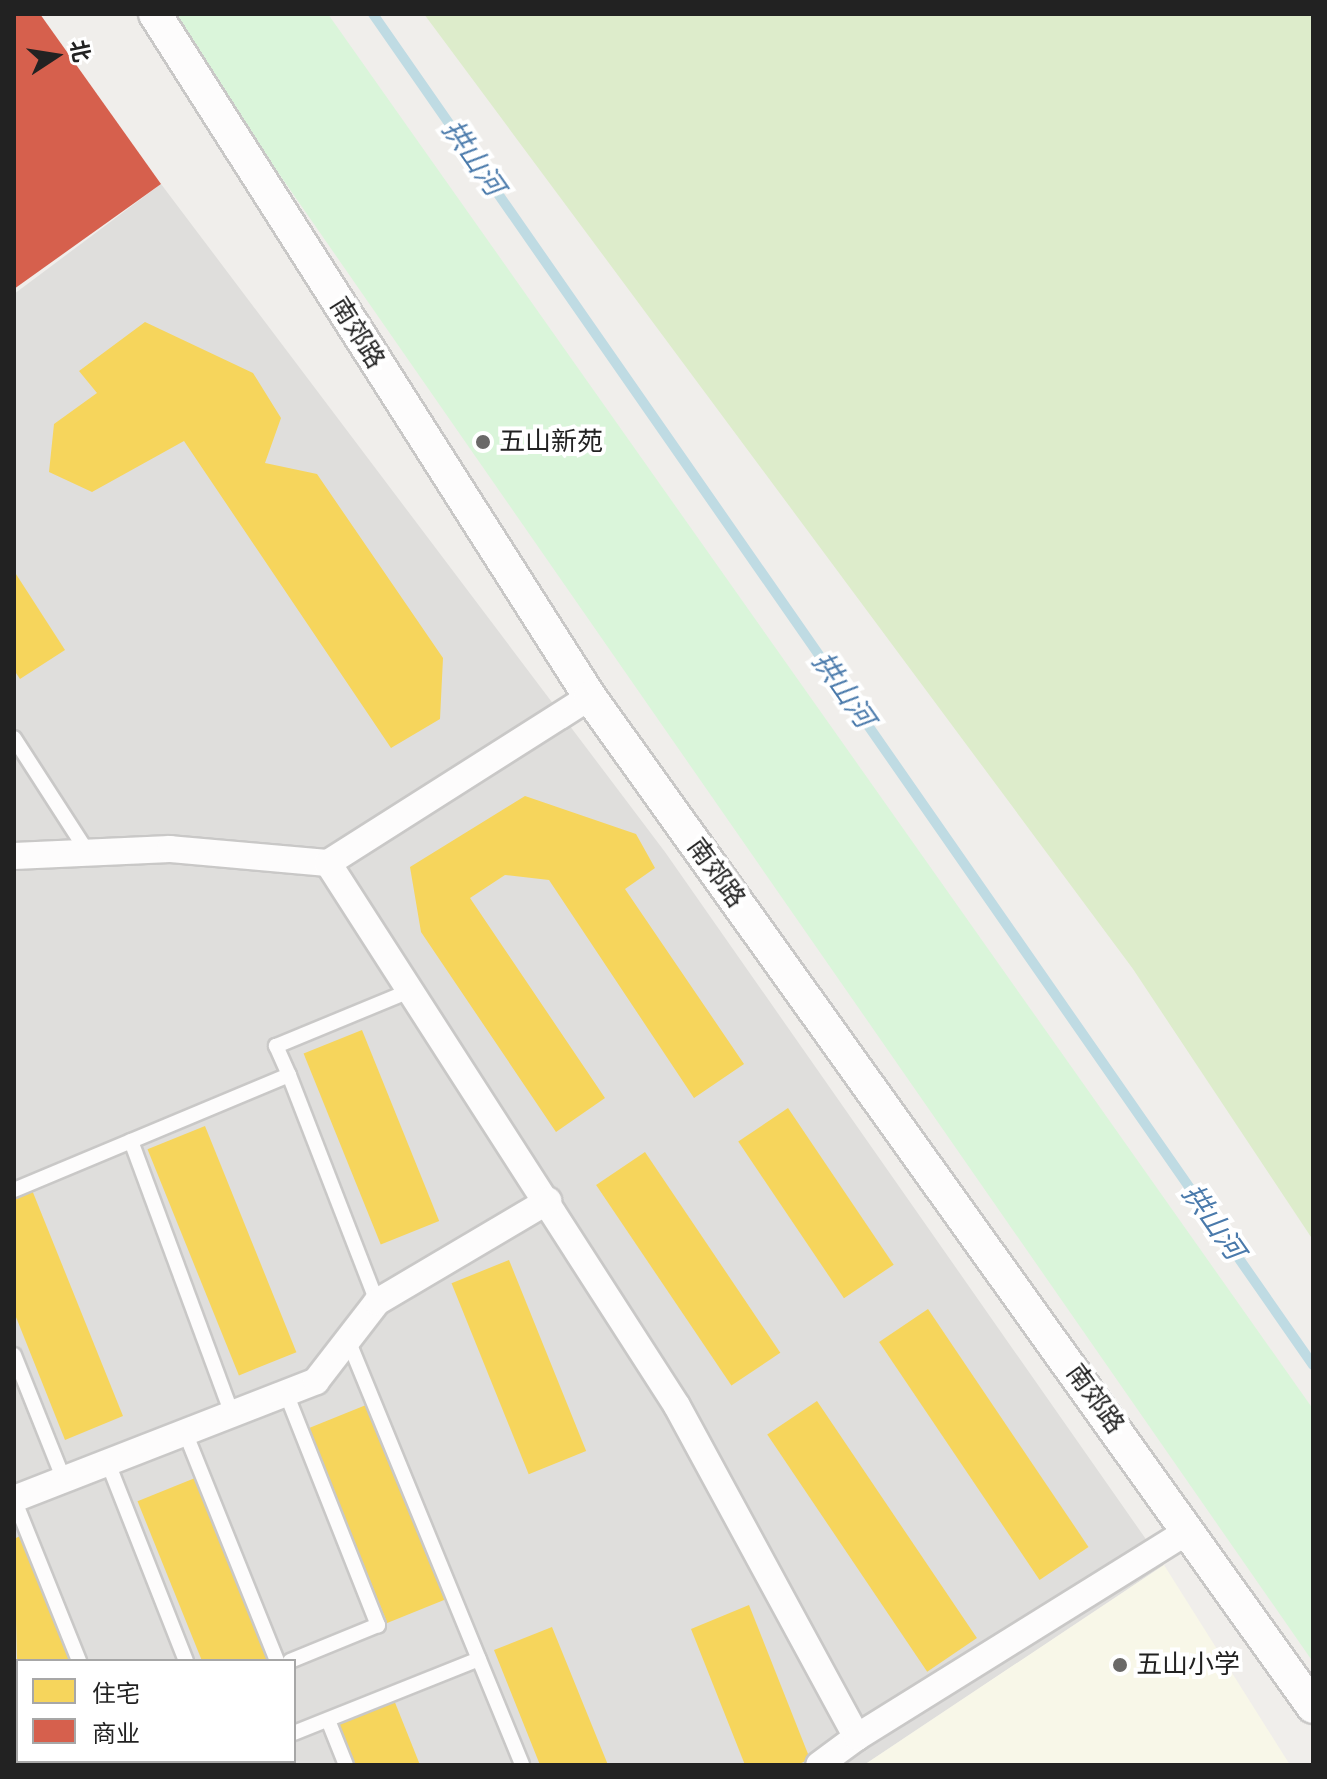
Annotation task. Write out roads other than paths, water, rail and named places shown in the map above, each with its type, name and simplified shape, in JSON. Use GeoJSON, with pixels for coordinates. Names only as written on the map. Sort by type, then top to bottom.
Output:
{"type":"FeatureCollection","features":[{"type":"Feature","properties":{"kind":"street","name":"南郊路"},"geometry":{"type":"LineString","coordinates":[[155,14],[590,697],[1313,1707]]}},
{"type":"Feature","properties":{"kind":"street"},"geometry":{"type":"LineString","coordinates":[[14,856],[170,849],[328,863],[590,697]]}},
{"type":"Feature","properties":{"kind":"street"},"geometry":{"type":"LineString","coordinates":[[328,863],[677,1406],[857,1737]]}},
{"type":"Feature","properties":{"kind":"street"},"geometry":{"type":"LineString","coordinates":[[14,1499],[316,1381],[377,1302],[548,1201]]}},
{"type":"Feature","properties":{"kind":"street"},"geometry":{"type":"LineString","coordinates":[[819,1765],[857,1737],[1189,1530]]}},
{"type":"Feature","properties":{"kind":"lane"},"geometry":{"type":"LineString","coordinates":[[14,738],[88,853]]}},
{"type":"Feature","properties":{"kind":"lane"},"geometry":{"type":"LineString","coordinates":[[377,1302],[276,1046],[412,990]]}},
{"type":"Feature","properties":{"kind":"lane"},"geometry":{"type":"LineString","coordinates":[[14,1190],[289,1075]]}},
{"type":"Feature","properties":{"kind":"lane"},"geometry":{"type":"LineString","coordinates":[[131,1141],[232,1414]]}},
{"type":"Feature","properties":{"kind":"lane"},"geometry":{"type":"LineString","coordinates":[[348,1340],[522,1765]]}},
{"type":"Feature","properties":{"kind":"lane"},"geometry":{"type":"LineString","coordinates":[[14,1355],[64,1480]]}},
{"type":"Feature","properties":{"kind":"lane"},"geometry":{"type":"LineString","coordinates":[[286,1393],[378,1625],[295,1659]]}},
{"type":"Feature","properties":{"kind":"lane"},"geometry":{"type":"LineString","coordinates":[[185,1432],[276,1659]]}},
{"type":"Feature","properties":{"kind":"lane"},"geometry":{"type":"LineString","coordinates":[[108,1463],[185,1659]]}},
{"type":"Feature","properties":{"kind":"lane"},"geometry":{"type":"LineString","coordinates":[[14,1499],[78,1659]]}},
{"type":"Feature","properties":{"kind":"lane"},"geometry":{"type":"LineString","coordinates":[[296,1732],[479,1659]]}},
{"type":"Feature","properties":{"kind":"lane"},"geometry":{"type":"LineString","coordinates":[[328,1720],[346,1765]]}},
{"type":"Feature","properties":{"kind":"waterway","name":"拱山河"},"geometry":{"type":"LineString","coordinates":[[373,14],[1313,1365]]}},
{"type":"Feature","properties":{"kind":"place","name":"五山新苑"},"geometry":{"type":"Point","coordinates":[483,442]}},
{"type":"Feature","properties":{"kind":"place","name":"五山小学"},"geometry":{"type":"Point","coordinates":[1120,1665]}}]}
